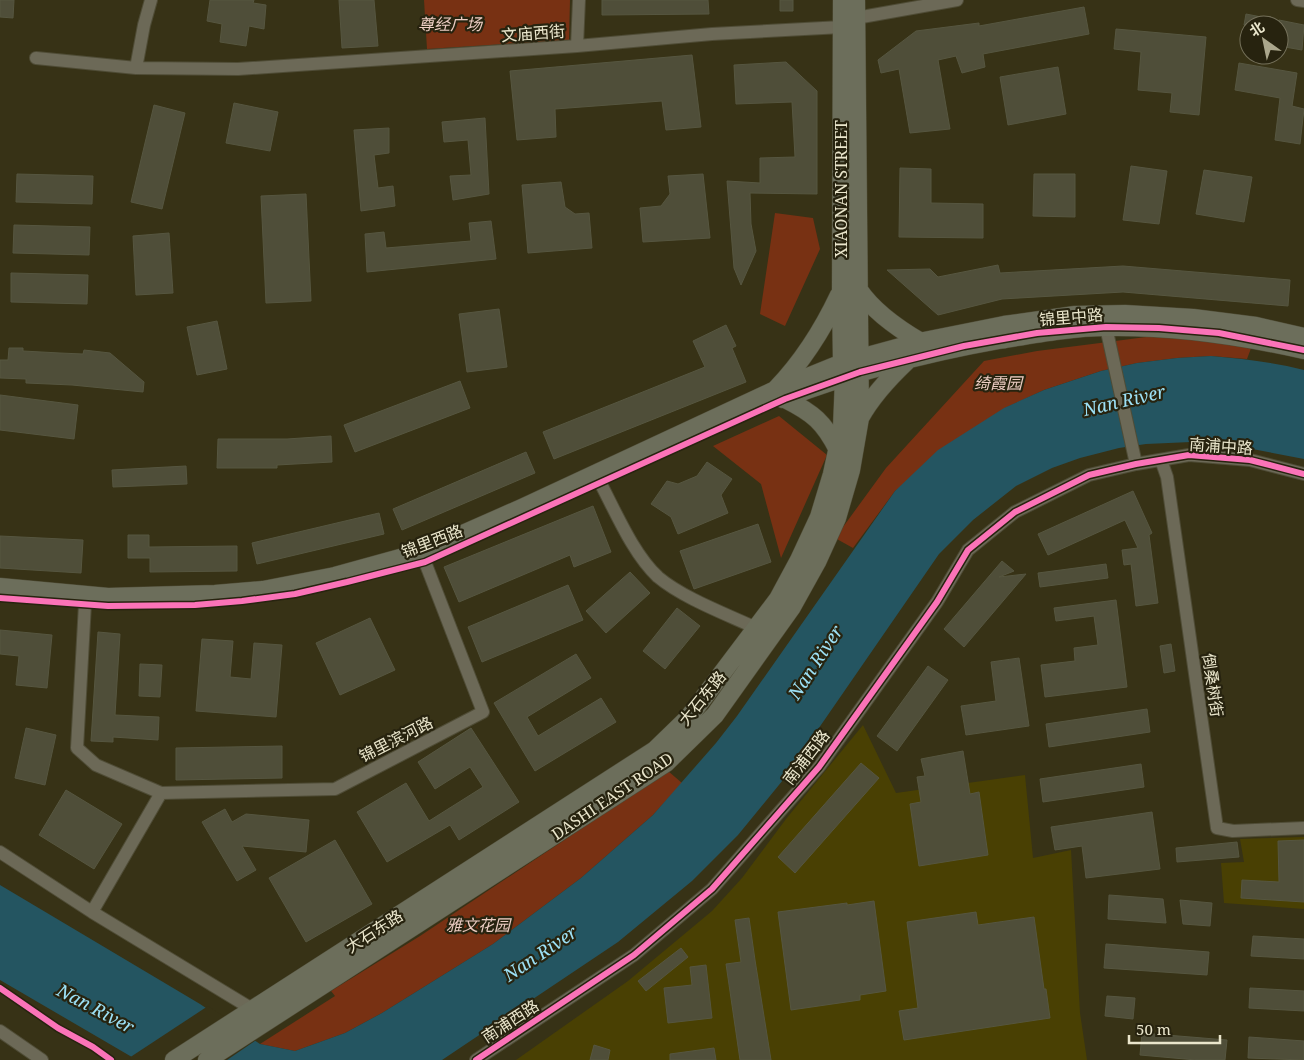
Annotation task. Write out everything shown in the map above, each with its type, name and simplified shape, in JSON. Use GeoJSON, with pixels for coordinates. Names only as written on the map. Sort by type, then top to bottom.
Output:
{"type":"FeatureCollection","features":[{"type":"Feature","properties":{"kind":"main road","name":"XIAONAN STREET"},"geometry":{"type":"LineString","coordinates":[[842,0],[849,22],[860,364]]}},
{"type":"Feature","properties":{"kind":"main road","name":"XIAONAN STREET"},"geometry":{"type":"LineString","coordinates":[[843,371],[841,292],[849,22],[856,0]]}},
{"type":"Feature","properties":{"kind":"main road"},"geometry":{"type":"LineString","coordinates":[[859,290],[872,307],[921,342]]}},
{"type":"Feature","properties":{"kind":"main road"},"geometry":{"type":"LineString","coordinates":[[838,450],[823,424],[808,410],[779,395],[784,380],[825,325],[841,292]]}},
{"type":"Feature","properties":{"kind":"main road","name":"锦里中路"},"geometry":{"type":"LineString","coordinates":[[843,371],[921,342],[1004,325],[1075,315],[1125,314],[1202,319],[1256,326],[1304,337]]}},
{"type":"Feature","properties":{"kind":"main road","name":"锦里中路"},"geometry":{"type":"LineString","coordinates":[[860,364],[909,360],[964,346],[1037,333],[1106,327],[1159,328],[1219,333],[1304,350]]}},
{"type":"Feature","properties":{"kind":"main road"},"geometry":{"type":"LineString","coordinates":[[860,418],[868,403],[888,379],[909,360]]}},
{"type":"Feature","properties":{"kind":"main road","name":"DASHI EAST ROAD"},"geometry":{"type":"LineString","coordinates":[[207,1060],[666,763],[715,715],[792,607],[817,562],[837,518],[851,470],[860,418],[860,364]]}},
{"type":"Feature","properties":{"kind":"main road","name":"锦里西路"},"geometry":{"type":"LineString","coordinates":[[0,598],[151,606],[242,601],[295,594],[425,562],[598,478],[779,395],[843,371]]}},
{"type":"Feature","properties":{"kind":"main road","name":"大石东路"},"geometry":{"type":"LineString","coordinates":[[174,1060],[655,750],[689,717],[778,599],[819,517],[832,474],[842,428],[843,371]]}},
{"type":"Feature","properties":{"kind":"main road","name":"锦里西路"},"geometry":{"type":"LineString","coordinates":[[0,587],[108,597],[215,594],[263,590],[326,578],[422,552],[524,507],[598,478]]}},
{"type":"Feature","properties":{"kind":"street"},"geometry":{"type":"LineString","coordinates":[[136,68],[151,0]]}},
{"type":"Feature","properties":{"kind":"street"},"geometry":{"type":"LineString","coordinates":[[577,46],[579,0]]}},
{"type":"Feature","properties":{"kind":"street","name":"文庙西街"},"geometry":{"type":"LineString","coordinates":[[36,58],[136,68],[238,69],[577,46],[849,22],[957,0]]}},
{"type":"Feature","properties":{"kind":"street"},"geometry":{"type":"LineString","coordinates":[[1297,0],[1304,1]]}},
{"type":"Feature","properties":{"kind":"street"},"geometry":{"type":"LineString","coordinates":[[1106,327],[1136,464]]}},
{"type":"Feature","properties":{"kind":"street","name":"南浦中路"},"geometry":{"type":"LineString","coordinates":[[1136,464],[1189,455],[1250,460],[1304,474]]}},
{"type":"Feature","properties":{"kind":"street","name":"倒桑树街"},"geometry":{"type":"LineString","coordinates":[[1161,460],[1166,477],[1217,828],[1233,831],[1304,828]]}},
{"type":"Feature","properties":{"kind":"street","name":"南浦西路"},"geometry":{"type":"LineString","coordinates":[[476,1060],[634,954],[712,889],[819,767],[936,602],[968,550],[1015,512],[1089,475],[1136,464]]}},
{"type":"Feature","properties":{"kind":"street"},"geometry":{"type":"LineString","coordinates":[[598,478],[634,547],[658,576],[680,592],[756,628]]}},
{"type":"Feature","properties":{"kind":"street","name":"锦里滨河路"},"geometry":{"type":"LineString","coordinates":[[161,793],[334,789],[483,712],[425,562]]}},
{"type":"Feature","properties":{"kind":"street"},"geometry":{"type":"LineString","coordinates":[[85,604],[77,748],[96,765],[161,793],[92,912]]}},
{"type":"Feature","properties":{"kind":"street"},"geometry":{"type":"LineString","coordinates":[[0,852],[92,912],[252,1009]]}},
{"type":"Feature","properties":{"kind":"street"},"geometry":{"type":"LineString","coordinates":[[0,1031],[42,1060]]}},
{"type":"Feature","properties":{"kind":"shaded area"},"geometry":{"type":"Polygon","coordinates":[[[863,725],[896,793],[1025,775],[1033,858],[1071,850],[1080,1013],[1087,1060],[516,1060],[628,981],[712,911],[742,878],[786,819],[863,725]]]}},
{"type":"Feature","properties":{"kind":"shaded area"},"geometry":{"type":"Polygon","coordinates":[[[1304,837],[1304,909],[1224,903],[1221,863],[1244,862],[1240,839],[1304,837]]]}},
{"type":"Feature","properties":{"kind":"green space","name":"尊经广场"},"geometry":{"type":"Polygon","coordinates":[[[424,0],[570,0],[569,40],[427,49],[424,0]]]}},
{"type":"Feature","properties":{"kind":"green space"},"geometry":{"type":"Polygon","coordinates":[[[775,213],[813,218],[820,249],[785,326],[760,314],[775,213]]]}},
{"type":"Feature","properties":{"kind":"green space","name":"绮霞园"},"geometry":{"type":"Polygon","coordinates":[[[1202,335],[1253,343],[1247,359],[1211,356],[1137,363],[1101,371],[1044,390],[1005,408],[895,491],[853,548],[835,538],[886,468],[984,361],[1037,351],[1146,337],[1202,335]]]}},
{"type":"Feature","properties":{"kind":"green space"},"geometry":{"type":"Polygon","coordinates":[[[779,416],[827,455],[781,558],[761,484],[713,446],[779,416]]]}},
{"type":"Feature","properties":{"kind":"green space","name":"雅文花园"},"geometry":{"type":"Polygon","coordinates":[[[668,771],[682,783],[653,815],[581,878],[493,944],[382,1013],[345,1033],[295,1051],[260,1044],[335,996],[331,991],[420,936],[668,771]]]}},
{"type":"Feature","properties":{"kind":"water","name":"Nan River"},"geometry":{"type":"Polygon","coordinates":[[[1211,356],[1269,363],[1304,370],[1304,459],[1221,443],[1146,444],[1119,448],[1080,458],[1052,468],[1016,486],[973,520],[939,554],[783,780],[738,835],[692,881],[618,942],[442,1060],[137,1060],[0,980],[0,885],[200,1004],[260,1044],[295,1051],[345,1033],[382,1013],[493,944],[581,878],[653,815],[737,716],[895,491],[938,450],[1004,408],[1044,390],[1101,371],[1137,363],[1211,356]]]}},
{"type":"Feature","properties":{"kind":"pier"},"geometry":{"type":"Polygon","coordinates":[[[208,1006],[258,1039],[227,1060],[132,1060],[129,1058],[208,1006]]]}},
{"type":"Feature","properties":{"kind":"building"},"geometry":{"type":"Polygon","coordinates":[[[0,0],[14,0],[13,18],[0,17],[0,0]]]}},
{"type":"Feature","properties":{"kind":"building"},"geometry":{"type":"Polygon","coordinates":[[[210,0],[254,0],[253,3],[266,5],[264,29],[249,26],[246,46],[220,42],[222,24],[207,21],[210,0]]]}},
{"type":"Feature","properties":{"kind":"building"},"geometry":{"type":"Polygon","coordinates":[[[339,0],[374,0],[378,46],[342,48],[339,0]]]}},
{"type":"Feature","properties":{"kind":"building"},"geometry":{"type":"Polygon","coordinates":[[[602,0],[708,0],[709,14],[602,15],[602,0]]]}},
{"type":"Feature","properties":{"kind":"building"},"geometry":{"type":"Polygon","coordinates":[[[780,0],[793,0],[793,11],[780,11],[780,0]]]}},
{"type":"Feature","properties":{"kind":"building"},"geometry":{"type":"Polygon","coordinates":[[[1084,7],[1089,34],[983,54],[985,67],[962,73],[956,56],[938,60],[950,129],[910,133],[899,69],[881,73],[878,60],[916,31],[979,23],[979,26],[1084,7]]]}},
{"type":"Feature","properties":{"kind":"building"},"geometry":{"type":"Polygon","coordinates":[[[1289,22],[1304,25],[1302,50],[1289,48],[1289,22]]]}},
{"type":"Feature","properties":{"kind":"building"},"geometry":{"type":"Polygon","coordinates":[[[1116,29],[1206,37],[1199,115],[1170,112],[1172,93],[1138,90],[1141,52],[1114,49],[1116,29]]]}},
{"type":"Feature","properties":{"kind":"building"},"geometry":{"type":"Polygon","coordinates":[[[692,55],[701,127],[666,130],[662,101],[555,109],[556,137],[517,140],[510,71],[692,55]]]}},
{"type":"Feature","properties":{"kind":"building"},"geometry":{"type":"Polygon","coordinates":[[[786,62],[817,91],[817,194],[750,193],[751,224],[756,251],[741,285],[734,268],[727,181],[760,183],[760,158],[795,157],[792,102],[736,104],[734,65],[786,62]]]}},
{"type":"Feature","properties":{"kind":"building"},"geometry":{"type":"Polygon","coordinates":[[[1239,63],[1239,65],[1251,65],[1297,73],[1292,106],[1304,109],[1300,144],[1275,140],[1280,98],[1235,90],[1239,63]]]}},
{"type":"Feature","properties":{"kind":"building"},"geometry":{"type":"Polygon","coordinates":[[[1058,67],[1066,114],[1008,125],[1000,77],[1058,67]]]}},
{"type":"Feature","properties":{"kind":"building"},"geometry":{"type":"Polygon","coordinates":[[[234,103],[278,112],[270,151],[226,143],[234,103]]]}},
{"type":"Feature","properties":{"kind":"building"},"geometry":{"type":"Polygon","coordinates":[[[154,105],[185,113],[162,209],[131,202],[154,105]]]}},
{"type":"Feature","properties":{"kind":"building"},"geometry":{"type":"Polygon","coordinates":[[[485,118],[489,194],[453,200],[450,176],[471,175],[468,140],[444,142],[442,122],[485,118]]]}},
{"type":"Feature","properties":{"kind":"building"},"geometry":{"type":"Polygon","coordinates":[[[389,128],[389,153],[374,155],[378,188],[393,186],[395,206],[361,211],[354,130],[389,128]]]}},
{"type":"Feature","properties":{"kind":"building"},"geometry":{"type":"Polygon","coordinates":[[[1131,166],[1167,171],[1159,224],[1123,220],[1131,166]]]}},
{"type":"Feature","properties":{"kind":"building"},"geometry":{"type":"Polygon","coordinates":[[[900,168],[931,169],[931,203],[983,204],[983,238],[899,237],[900,168]]]}},
{"type":"Feature","properties":{"kind":"building"},"geometry":{"type":"Polygon","coordinates":[[[1204,170],[1252,177],[1244,222],[1196,214],[1204,170]]]}},
{"type":"Feature","properties":{"kind":"building"},"geometry":{"type":"Polygon","coordinates":[[[17,174],[93,176],[92,204],[16,202],[17,174]]]}},
{"type":"Feature","properties":{"kind":"building"},"geometry":{"type":"Polygon","coordinates":[[[703,174],[710,238],[643,242],[640,208],[661,206],[670,194],[668,176],[703,174]]]}},
{"type":"Feature","properties":{"kind":"building"},"geometry":{"type":"Polygon","coordinates":[[[1034,174],[1075,174],[1075,217],[1033,216],[1034,174]]]}},
{"type":"Feature","properties":{"kind":"building"},"geometry":{"type":"Polygon","coordinates":[[[561,182],[565,207],[575,214],[589,213],[592,248],[528,253],[522,185],[561,182]]]}},
{"type":"Feature","properties":{"kind":"building"},"geometry":{"type":"Polygon","coordinates":[[[306,194],[311,301],[266,303],[261,196],[306,194]]]}},
{"type":"Feature","properties":{"kind":"building"},"geometry":{"type":"Polygon","coordinates":[[[491,221],[496,259],[367,272],[365,234],[384,232],[386,248],[471,241],[469,223],[491,221]]]}},
{"type":"Feature","properties":{"kind":"building"},"geometry":{"type":"Polygon","coordinates":[[[14,225],[90,227],[89,255],[13,253],[14,225]]]}},
{"type":"Feature","properties":{"kind":"building"},"geometry":{"type":"Polygon","coordinates":[[[169,233],[173,293],[136,295],[133,236],[169,233]]]}},
{"type":"Feature","properties":{"kind":"building"},"geometry":{"type":"Polygon","coordinates":[[[998,265],[1000,273],[1123,266],[1290,280],[1288,306],[1123,292],[1002,299],[938,315],[887,270],[930,269],[938,277],[998,265]]]}},
{"type":"Feature","properties":{"kind":"building"},"geometry":{"type":"Polygon","coordinates":[[[11,273],[88,275],[87,304],[11,302],[11,273]]]}},
{"type":"Feature","properties":{"kind":"building"},"geometry":{"type":"Polygon","coordinates":[[[499,309],[507,367],[467,372],[459,314],[499,309]]]}},
{"type":"Feature","properties":{"kind":"building"},"geometry":{"type":"Polygon","coordinates":[[[217,321],[227,369],[197,375],[187,327],[217,321]]]}},
{"type":"Feature","properties":{"kind":"building"},"geometry":{"type":"Polygon","coordinates":[[[726,325],[736,346],[732,348],[746,382],[554,459],[543,432],[705,367],[693,341],[726,325]]]}},
{"type":"Feature","properties":{"kind":"building"},"geometry":{"type":"Polygon","coordinates":[[[9,348],[23,348],[23,351],[60,353],[83,354],[84,350],[110,353],[144,382],[143,392],[72,385],[26,383],[26,379],[0,378],[0,360],[8,360],[9,348]]]}},
{"type":"Feature","properties":{"kind":"building"},"geometry":{"type":"Polygon","coordinates":[[[460,381],[470,408],[355,452],[344,425],[460,381]]]}},
{"type":"Feature","properties":{"kind":"building"},"geometry":{"type":"Polygon","coordinates":[[[0,395],[78,405],[74,439],[0,430],[0,395]]]}},
{"type":"Feature","properties":{"kind":"building"},"geometry":{"type":"Polygon","coordinates":[[[331,436],[332,462],[277,465],[277,468],[217,468],[218,439],[287,439],[331,436]]]}},
{"type":"Feature","properties":{"kind":"building"},"geometry":{"type":"Polygon","coordinates":[[[526,452],[535,473],[402,530],[393,509],[526,452]]]}},
{"type":"Feature","properties":{"kind":"building"},"geometry":{"type":"Polygon","coordinates":[[[707,462],[732,479],[721,495],[728,513],[678,534],[671,517],[651,504],[667,481],[678,484],[697,476],[707,462]]]}},
{"type":"Feature","properties":{"kind":"building"},"geometry":{"type":"Polygon","coordinates":[[[186,466],[187,484],[113,487],[112,470],[186,466]]]}},
{"type":"Feature","properties":{"kind":"building"},"geometry":{"type":"Polygon","coordinates":[[[1133,491],[1152,533],[1149,535],[1158,603],[1136,606],[1131,564],[1124,565],[1122,550],[1138,548],[1125,520],[1048,555],[1038,534],[1133,491]]]}},
{"type":"Feature","properties":{"kind":"building"},"geometry":{"type":"Polygon","coordinates":[[[593,506],[611,552],[574,567],[570,555],[459,602],[444,567],[593,506]]]}},
{"type":"Feature","properties":{"kind":"building"},"geometry":{"type":"Polygon","coordinates":[[[379,513],[384,534],[257,564],[252,543],[379,513]]]}},
{"type":"Feature","properties":{"kind":"building"},"geometry":{"type":"Polygon","coordinates":[[[758,524],[771,562],[694,589],[680,551],[758,524]]]}},
{"type":"Feature","properties":{"kind":"building"},"geometry":{"type":"Polygon","coordinates":[[[128,535],[149,535],[149,547],[237,546],[237,571],[150,572],[150,558],[128,558],[128,535]]]}},
{"type":"Feature","properties":{"kind":"building"},"geometry":{"type":"Polygon","coordinates":[[[0,536],[83,540],[81,573],[0,568],[0,536]]]}},
{"type":"Feature","properties":{"kind":"building"},"geometry":{"type":"Polygon","coordinates":[[[1002,561],[1014,571],[999,577],[1026,574],[964,647],[944,629],[1002,561]]]}},
{"type":"Feature","properties":{"kind":"building"},"geometry":{"type":"Polygon","coordinates":[[[1106,564],[1108,578],[1040,587],[1038,573],[1106,564]]]}},
{"type":"Feature","properties":{"kind":"building"},"geometry":{"type":"Polygon","coordinates":[[[630,572],[650,593],[606,633],[586,611],[630,572]]]}},
{"type":"Feature","properties":{"kind":"building"},"geometry":{"type":"Polygon","coordinates":[[[568,585],[583,620],[482,662],[468,627],[568,585]]]}},
{"type":"Feature","properties":{"kind":"building"},"geometry":{"type":"Polygon","coordinates":[[[1116,600],[1127,687],[1045,697],[1041,665],[1075,661],[1074,648],[1098,645],[1094,616],[1056,621],[1054,608],[1116,600]]]}},
{"type":"Feature","properties":{"kind":"building"},"geometry":{"type":"Polygon","coordinates":[[[677,608],[700,626],[665,669],[643,651],[677,608]]]}},
{"type":"Feature","properties":{"kind":"building"},"geometry":{"type":"Polygon","coordinates":[[[370,618],[395,670],[340,695],[316,643],[370,618]]]}},
{"type":"Feature","properties":{"kind":"building"},"geometry":{"type":"Polygon","coordinates":[[[0,630],[52,635],[47,688],[16,685],[19,656],[0,654],[0,630]]]}},
{"type":"Feature","properties":{"kind":"building"},"geometry":{"type":"Polygon","coordinates":[[[98,632],[120,634],[115,715],[159,717],[158,740],[113,737],[113,742],[91,741],[98,632]]]}},
{"type":"Feature","properties":{"kind":"building"},"geometry":{"type":"Polygon","coordinates":[[[202,639],[233,641],[230,677],[251,679],[254,643],[282,645],[276,717],[196,711],[202,639]]]}},
{"type":"Feature","properties":{"kind":"building"},"geometry":{"type":"Polygon","coordinates":[[[1171,644],[1175,671],[1164,673],[1160,646],[1171,644]]]}},
{"type":"Feature","properties":{"kind":"building"},"geometry":{"type":"Polygon","coordinates":[[[576,654],[591,678],[527,717],[538,736],[601,698],[616,722],[535,771],[494,703],[576,654]]]}},
{"type":"Feature","properties":{"kind":"building"},"geometry":{"type":"Polygon","coordinates":[[[1019,658],[1029,726],[966,735],[961,706],[996,701],[991,662],[1019,658]]]}},
{"type":"Feature","properties":{"kind":"building"},"geometry":{"type":"Polygon","coordinates":[[[140,664],[162,665],[160,697],[139,696],[140,664]]]}},
{"type":"Feature","properties":{"kind":"building"},"geometry":{"type":"Polygon","coordinates":[[[928,666],[948,680],[897,751],[877,736],[928,666]]]}},
{"type":"Feature","properties":{"kind":"building"},"geometry":{"type":"Polygon","coordinates":[[[1147,709],[1150,732],[1049,747],[1046,724],[1147,709]]]}},
{"type":"Feature","properties":{"kind":"building"},"geometry":{"type":"Polygon","coordinates":[[[26,728],[56,735],[45,785],[15,778],[26,728]]]}},
{"type":"Feature","properties":{"kind":"building"},"geometry":{"type":"Polygon","coordinates":[[[471,728],[519,802],[459,840],[450,825],[387,862],[357,812],[406,783],[429,821],[483,787],[470,767],[435,789],[418,762],[471,728]]]}},
{"type":"Feature","properties":{"kind":"building"},"geometry":{"type":"Polygon","coordinates":[[[282,746],[282,778],[176,780],[176,748],[282,746]]]}},
{"type":"Feature","properties":{"kind":"building"},"geometry":{"type":"Polygon","coordinates":[[[963,751],[970,794],[979,792],[988,855],[919,866],[910,804],[921,802],[917,777],[925,776],[921,759],[963,751]]]}},
{"type":"Feature","properties":{"kind":"building"},"geometry":{"type":"Polygon","coordinates":[[[861,763],[879,778],[795,873],[778,857],[861,763]]]}},
{"type":"Feature","properties":{"kind":"building"},"geometry":{"type":"Polygon","coordinates":[[[1141,764],[1144,787],[1043,802],[1040,779],[1141,764]]]}},
{"type":"Feature","properties":{"kind":"building"},"geometry":{"type":"Polygon","coordinates":[[[66,790],[122,824],[94,869],[39,835],[66,790]]]}},
{"type":"Feature","properties":{"kind":"building"},"geometry":{"type":"Polygon","coordinates":[[[225,809],[232,822],[246,814],[309,820],[306,852],[242,846],[256,870],[237,881],[202,822],[225,809]]]}},
{"type":"Feature","properties":{"kind":"building"},"geometry":{"type":"Polygon","coordinates":[[[1152,812],[1160,869],[1086,878],[1082,846],[1055,850],[1051,827],[1152,812]]]}},
{"type":"Feature","properties":{"kind":"building"},"geometry":{"type":"Polygon","coordinates":[[[335,840],[372,904],[306,942],[269,878],[335,840]]]}},
{"type":"Feature","properties":{"kind":"building"},"geometry":{"type":"Polygon","coordinates":[[[1304,840],[1304,902],[1241,898],[1242,880],[1279,882],[1278,841],[1304,840]]]}},
{"type":"Feature","properties":{"kind":"building"},"geometry":{"type":"Polygon","coordinates":[[[1237,842],[1239,857],[1177,862],[1176,848],[1237,842]]]}},
{"type":"Feature","properties":{"kind":"building"},"geometry":{"type":"Polygon","coordinates":[[[1109,895],[1163,899],[1166,923],[1108,919],[1109,895]]]}},
{"type":"Feature","properties":{"kind":"building"},"geometry":{"type":"Polygon","coordinates":[[[1180,900],[1212,903],[1210,926],[1183,924],[1180,900]]]}},
{"type":"Feature","properties":{"kind":"building"},"geometry":{"type":"Polygon","coordinates":[[[874,901],[886,991],[860,995],[860,1000],[791,1010],[778,912],[874,901]]]}},
{"type":"Feature","properties":{"kind":"building"},"geometry":{"type":"Polygon","coordinates":[[[976,912],[978,925],[1034,917],[1050,1018],[904,1040],[899,1011],[918,1008],[907,922],[976,912]]]}},
{"type":"Feature","properties":{"kind":"building"},"geometry":{"type":"Polygon","coordinates":[[[749,918],[771,1060],[740,1060],[726,964],[741,962],[735,920],[749,918]]]}},
{"type":"Feature","properties":{"kind":"building"},"geometry":{"type":"Polygon","coordinates":[[[1253,936],[1304,939],[1304,959],[1251,956],[1253,936]]]}},
{"type":"Feature","properties":{"kind":"building"},"geometry":{"type":"Polygon","coordinates":[[[1106,944],[1209,952],[1207,975],[1104,968],[1106,944]]]}},
{"type":"Feature","properties":{"kind":"building"},"geometry":{"type":"Polygon","coordinates":[[[681,948],[688,957],[646,991],[638,981],[681,948]]]}},
{"type":"Feature","properties":{"kind":"building"},"geometry":{"type":"Polygon","coordinates":[[[706,965],[712,1018],[668,1023],[664,988],[692,985],[690,967],[706,965]]]}},
{"type":"Feature","properties":{"kind":"building"},"geometry":{"type":"Polygon","coordinates":[[[1250,988],[1304,991],[1304,1011],[1249,1008],[1250,988]]]}},
{"type":"Feature","properties":{"kind":"building"},"geometry":{"type":"Polygon","coordinates":[[[1107,996],[1135,998],[1133,1019],[1105,1016],[1107,996]]]}},
{"type":"Feature","properties":{"kind":"building"},"geometry":{"type":"Polygon","coordinates":[[[1142,1033],[1227,1040],[1225,1060],[1196,1060],[1140,1055],[1142,1033]]]}},
{"type":"Feature","properties":{"kind":"building"},"geometry":{"type":"Polygon","coordinates":[[[1249,1037],[1304,1041],[1304,1060],[1248,1058],[1249,1037]]]}},
{"type":"Feature","properties":{"kind":"building"},"geometry":{"type":"Polygon","coordinates":[[[594,1045],[610,1050],[608,1060],[590,1060],[594,1045]]]}},
{"type":"Feature","properties":{"kind":"building"},"geometry":{"type":"Polygon","coordinates":[[[714,1048],[716,1060],[670,1060],[670,1054],[714,1048]]]}},
{"type":"Feature","properties":{"kind":"cycle path"},"geometry":{"type":"LineString","coordinates":[[0,598],[108,606],[195,605],[295,594],[425,562],[785,399],[860,372],[964,346],[1037,333],[1106,327],[1159,328],[1219,333],[1304,350]]}},
{"type":"Feature","properties":{"kind":"cycle path"},"geometry":{"type":"LineString","coordinates":[[476,1060],[634,955],[712,889],[819,767],[937,602],[968,550],[1015,512],[1089,475],[1136,464],[1189,455],[1250,460],[1304,474]]}},
{"type":"Feature","properties":{"kind":"cycle path"},"geometry":{"type":"LineString","coordinates":[[0,988],[58,1028],[93,1047],[111,1060]]}}]}
